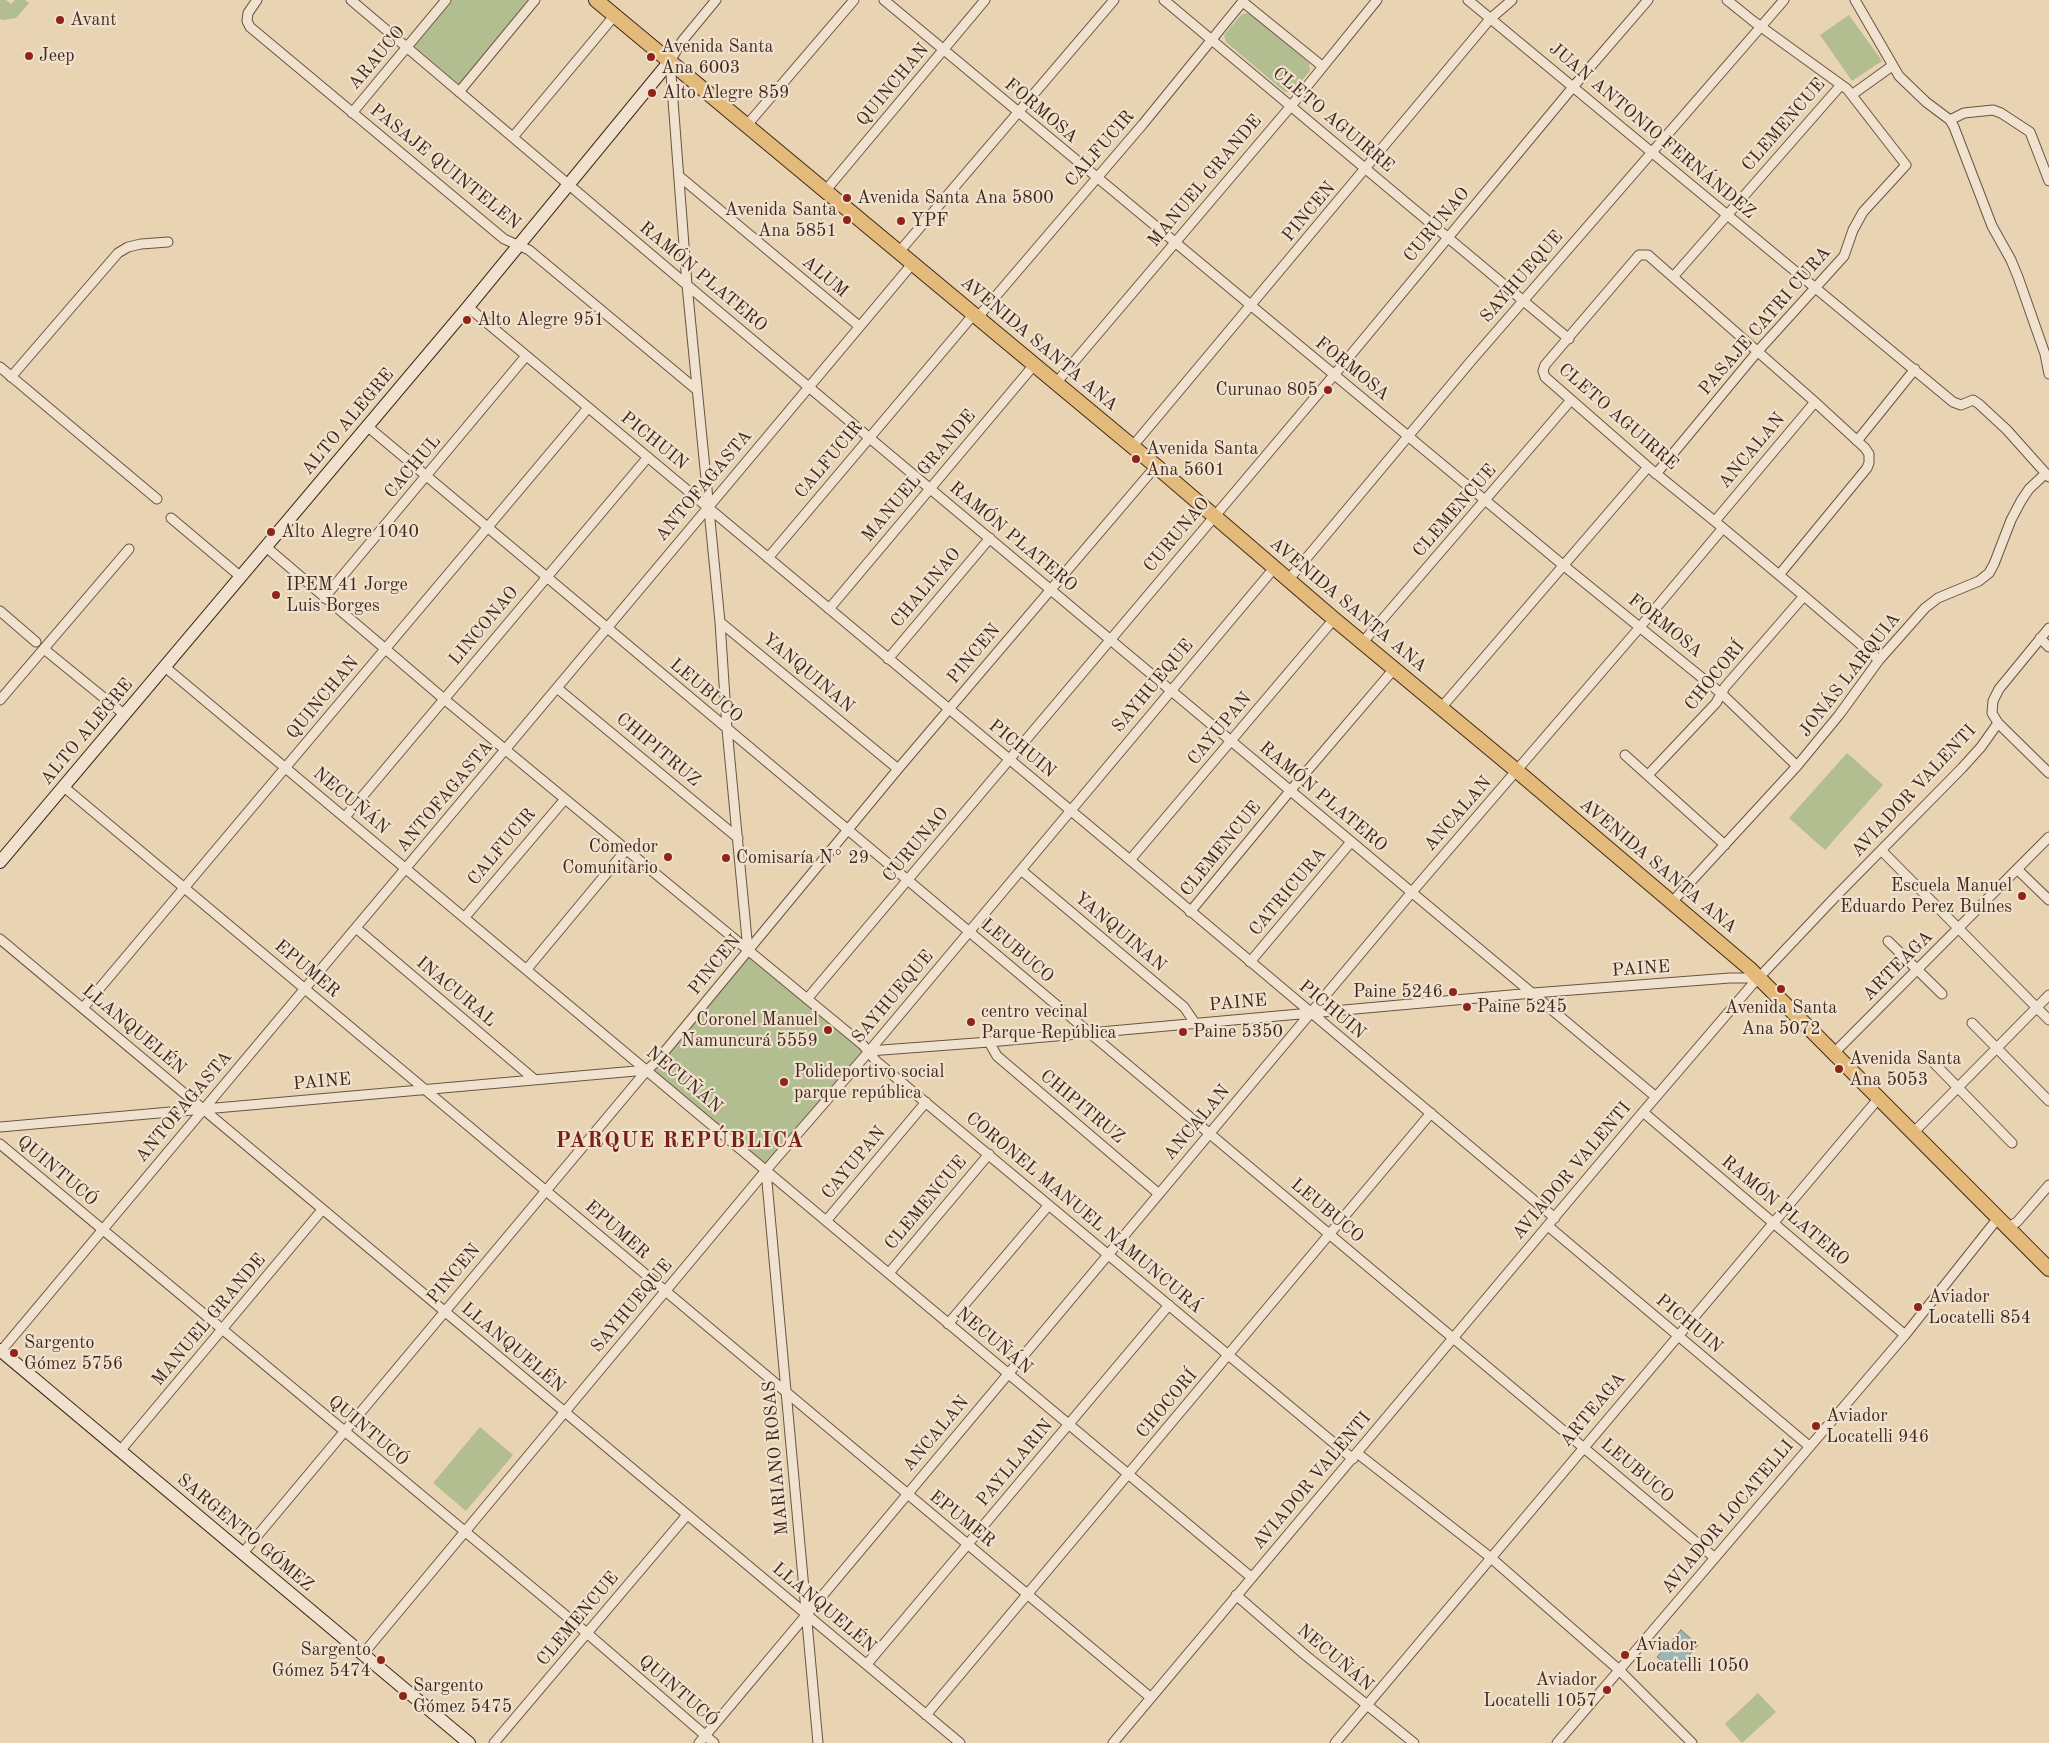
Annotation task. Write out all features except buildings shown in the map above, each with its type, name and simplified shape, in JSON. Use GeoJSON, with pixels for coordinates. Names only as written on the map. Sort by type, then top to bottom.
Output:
{"type":"FeatureCollection","features":[{"type":"Feature","properties":{"kind":"main road","name":"AVENIDA SANTA ANA"},"geometry":{"type":"LineString","coordinates":[[596,0],[1156,466],[1362,643],[1672,902],[1759,978],[2049,1269]]}},
{"type":"Feature","properties":{"kind":"main road","name":"ALTO ALEGRE"},"geometry":{"type":"LineString","coordinates":[[1,859],[64,787],[468,307],[670,61]]}},
{"type":"Feature","properties":{"kind":"main road","name":"SARGENTO GÓMEZ"},"geometry":{"type":"LineString","coordinates":[[1,1351],[469,1743]]}},
{"type":"Feature","properties":{"kind":"street","name":"PASAJE QUINTELEN"},"geometry":{"type":"LineString","coordinates":[[257,0],[248,13],[247,21],[250,28],[504,239],[529,250],[697,390]]}},
{"type":"Feature","properties":{"kind":"street","name":"RAMÓN PLATERO"},"geometry":{"type":"LineString","coordinates":[[351,0],[687,286],[1656,1097]]}},
{"type":"Feature","properties":{"kind":"street","name":"ARAUCO"},"geometry":{"type":"LineString","coordinates":[[352,113],[446,0]]}},
{"type":"Feature","properties":{"kind":"street"},"geometry":{"type":"LineString","coordinates":[[459,92],[536,0]]}},
{"type":"Feature","properties":{"kind":"street","name":"ALTO ALEGRE"},"geometry":{"type":"LineString","coordinates":[[670,61],[683,40],[716,0]]}},
{"type":"Feature","properties":{"kind":"street"},"geometry":{"type":"LineString","coordinates":[[747,125],[854,0]]}},
{"type":"Feature","properties":{"kind":"street","name":"FORMOSA"},"geometry":{"type":"LineString","coordinates":[[884,0],[1018,114],[1563,565],[1722,694],[1797,766]]}},
{"type":"Feature","properties":{"kind":"street","name":"QUINCHAN"},"geometry":{"type":"LineString","coordinates":[[826,190],[984,0]]}},
{"type":"Feature","properties":{"kind":"street"},"geometry":{"type":"LineString","coordinates":[[899,252],[1114,0]]}},
{"type":"Feature","properties":{"kind":"street","name":"CLETO AGUIRRE"},"geometry":{"type":"LineString","coordinates":[[1164,0],[1568,338],[1545,365],[1543,371],[1545,377],[1656,474],[1715,521],[1879,660]]}},
{"type":"Feature","properties":{"kind":"street","name":"MANUEL GRANDE"},"geometry":{"type":"LineString","coordinates":[[1056,383],[1291,106],[1377,0]]}},
{"type":"Feature","properties":{"kind":"street","name":"JUAN ANTONIO FERNÁNDEZ"},"geometry":{"type":"LineString","coordinates":[[1468,0],[1953,402],[1961,405],[1973,400],[1979,404],[2024,448],[2047,476]]}},
{"type":"Feature","properties":{"kind":"street","name":"PINCEN"},"geometry":{"type":"LineString","coordinates":[[1132,447],[1490,19],[1512,0]]}},
{"type":"Feature","properties":{"kind":"street","name":"CURUNAO"},"geometry":{"type":"LineString","coordinates":[[807,999],[1648,0]]}},
{"type":"Feature","properties":{"kind":"street"},"geometry":{"type":"LineString","coordinates":[[1728,0],[1760,26],[1853,94]]}},
{"type":"Feature","properties":{"kind":"street"},"geometry":{"type":"LineString","coordinates":[[1855,0],[1886,51],[1892,66],[1905,83],[1950,120],[1954,127],[1992,226],[2018,277],[2047,353],[2049,374]]}},
{"type":"Feature","properties":{"kind":"street"},"geometry":{"type":"LineString","coordinates":[[1244,1],[1322,66]]}},
{"type":"Feature","properties":{"kind":"street","name":"CALFUCIR"},"geometry":{"type":"LineString","coordinates":[[768,558],[869,437],[1143,124],[1244,1]]}},
{"type":"Feature","properties":{"kind":"street","name":"SAYHUEQUE"},"geometry":{"type":"LineString","coordinates":[[1289,580],[1523,301],[1782,1]]}},
{"type":"Feature","properties":{"kind":"street"},"geometry":{"type":"LineString","coordinates":[[513,137],[615,15]]}},
{"type":"Feature","properties":{"kind":"street"},"geometry":{"type":"LineString","coordinates":[[670,61],[687,286],[720,622],[727,729],[748,950]]}},
{"type":"Feature","properties":{"kind":"street","name":"CLEMENCUE"},"geometry":{"type":"LineString","coordinates":[[1853,94],[1892,66]]}},
{"type":"Feature","properties":{"kind":"street","name":"CLEMENCUE"},"geometry":{"type":"LineString","coordinates":[[1674,277],[1841,85]]}},
{"type":"Feature","properties":{"kind":"street","name":"PASAJE CATRI CURA"},"geometry":{"type":"LineString","coordinates":[[1656,474],[1758,351],[1844,256],[1860,217],[1904,169],[1906,165],[1904,161],[1853,94]]}},
{"type":"Feature","properties":{"kind":"street"},"geometry":{"type":"LineString","coordinates":[[1950,120],[1964,114],[1993,110],[2001,113],[2030,132],[2049,180]]}},
{"type":"Feature","properties":{"kind":"street","name":"ALUM"},"geometry":{"type":"LineString","coordinates":[[679,176],[859,326]]}},
{"type":"Feature","properties":{"kind":"street"},"geometry":{"type":"LineString","coordinates":[[11,377],[118,253],[128,247],[140,244],[168,242]]}},
{"type":"Feature","properties":{"kind":"street"},"geometry":{"type":"LineString","coordinates":[[1568,338],[1639,255],[1648,255],[1815,402],[1869,454],[1867,468],[1779,576]]}},
{"type":"Feature","properties":{"kind":"street","name":"ANTOFAGASTA"},"geometry":{"type":"LineString","coordinates":[[1,1351],[913,263]]}},
{"type":"Feature","properties":{"kind":"street","name":"PICHUIN"},"geometry":{"type":"LineString","coordinates":[[468,307],[1071,810],[1555,1218]]}},
{"type":"Feature","properties":{"kind":"street","name":"CACHUL"},"geometry":{"type":"LineString","coordinates":[[324,598],[526,356]]}},
{"type":"Feature","properties":{"kind":"street","name":"MANUEL GRANDE"},"geometry":{"type":"LineString","coordinates":[[829,609],[1034,364]]}},
{"type":"Feature","properties":{"kind":"street"},"geometry":{"type":"LineString","coordinates":[[0,367],[157,500]]}},
{"type":"Feature","properties":{"kind":"street"},"geometry":{"type":"LineString","coordinates":[[1857,441],[1915,369]]}},
{"type":"Feature","properties":{"kind":"street","name":"CLEMENCUE"},"geometry":{"type":"LineString","coordinates":[[1362,643],[1571,400]]}},
{"type":"Feature","properties":{"kind":"street","name":"ANCALAN"},"geometry":{"type":"LineString","coordinates":[[1715,521],[1815,402]]}},
{"type":"Feature","properties":{"kind":"street","name":"QUINCHAN"},"geometry":{"type":"LineString","coordinates":[[83,1008],[588,408]]}},
{"type":"Feature","properties":{"kind":"street","name":"LEUBUCO"},"geometry":{"type":"LineString","coordinates":[[367,426],[1715,1558]]}},
{"type":"Feature","properties":{"kind":"street","name":"LINCONAO"},"geometry":{"type":"LineString","coordinates":[[346,817],[648,457]]}},
{"type":"Feature","properties":{"kind":"street","name":"PINCEN"},"geometry":{"type":"LineString","coordinates":[[242,1554],[646,1070],[656,1062],[898,769],[1156,466]]}},
{"type":"Feature","properties":{"kind":"street"},"geometry":{"type":"LineString","coordinates":[[1441,708],[1648,467]]}},
{"type":"Feature","properties":{"kind":"street","name":"JONÁS LARQUIA"},"geometry":{"type":"LineString","coordinates":[[1672,902],[1797,766],[1839,715],[1879,660],[1932,601],[1979,581],[1989,573],[2021,501],[2034,483],[2047,476]]}},
{"type":"Feature","properties":{"kind":"street"},"geometry":{"type":"LineString","coordinates":[[171,518],[241,577]]}},
{"type":"Feature","properties":{"kind":"street","name":"ANCALAN"},"geometry":{"type":"LineString","coordinates":[[699,1743],[1412,892],[1723,528]]}},
{"type":"Feature","properties":{"kind":"street","name":"CHALINAO"},"geometry":{"type":"LineString","coordinates":[[888,658],[990,538]]}},
{"type":"Feature","properties":{"kind":"street","name":"CORONEL MANUEL NAMUNCURÁ"},"geometry":{"type":"LineString","coordinates":[[266,547],[324,598],[626,850],[869,1050],[876,1061],[989,1154],[1048,1206],[1355,1456],[1490,1557],[1618,1669],[1692,1743]]}},
{"type":"Feature","properties":{"kind":"street"},"geometry":{"type":"LineString","coordinates":[[0,700],[129,549]]}},
{"type":"Feature","properties":{"kind":"street","name":"SAYHUEQUE"},"geometry":{"type":"LineString","coordinates":[[362,1654],[1275,567]]}},
{"type":"Feature","properties":{"kind":"street","name":"CHOCORÍ"},"geometry":{"type":"LineString","coordinates":[[1648,775],[1716,703],[1725,687],[1804,596]]}},
{"type":"Feature","properties":{"kind":"street"},"geometry":{"type":"LineString","coordinates":[[0,611],[36,642]]}},
{"type":"Feature","properties":{"kind":"street","name":"CAYUPAN"},"geometry":{"type":"LineString","coordinates":[[1130,860],[1334,619]]}},
{"type":"Feature","properties":{"kind":"street","name":"YANQUINAN"},"geometry":{"type":"LineString","coordinates":[[720,622],[898,769]]}},
{"type":"Feature","properties":{"kind":"street","name":"AVIADOR VALENTI"},"geometry":{"type":"LineString","coordinates":[[1116,1742],[1150,1697],[1643,1112],[1759,978],[1981,747],[1998,723],[1992,713],[1996,695],[2049,628]]}},
{"type":"Feature","properties":{"kind":"street"},"geometry":{"type":"LineString","coordinates":[[2040,638],[2049,647]]}},
{"type":"Feature","properties":{"kind":"street"},"geometry":{"type":"LineString","coordinates":[[44,649],[125,714]]}},
{"type":"Feature","properties":{"kind":"street","name":"NECUÑÁN"},"geometry":{"type":"LineString","coordinates":[[165,666],[1251,1578]]}},
{"type":"Feature","properties":{"kind":"street","name":"CLEMENCUE"},"geometry":{"type":"LineString","coordinates":[[1190,912],[1290,791],[1394,670]]}},
{"type":"Feature","properties":{"kind":"street","name":"CHIPITRUZ"},"geometry":{"type":"LineString","coordinates":[[558,688],[738,838]]}},
{"type":"Feature","properties":{"kind":"street"},"geometry":{"type":"LineString","coordinates":[[1998,723],[2049,773]]}},
{"type":"Feature","properties":{"kind":"street"},"geometry":{"type":"LineString","coordinates":[[1624,755],[1725,845]]}},
{"type":"Feature","properties":{"kind":"street","name":"EPUMER"},"geometry":{"type":"LineString","coordinates":[[64,787],[546,1190],[906,1495],[1150,1697]]}},
{"type":"Feature","properties":{"kind":"street","name":"CALFUCIR"},"geometry":{"type":"LineString","coordinates":[[465,917],[565,798]]}},
{"type":"Feature","properties":{"kind":"street","name":"ARTEAGA"},"geometry":{"type":"LineString","coordinates":[[1833,1054],[2049,838]]}},
{"type":"Feature","properties":{"kind":"street","name":"CATRICURA"},"geometry":{"type":"LineString","coordinates":[[1250,962],[1351,842]]}},
{"type":"Feature","properties":{"kind":"street"},"geometry":{"type":"LineString","coordinates":[[527,969],[626,850]]}},
{"type":"Feature","properties":{"kind":"street"},"geometry":{"type":"LineString","coordinates":[[1882,851],[2049,1020]]}},
{"type":"Feature","properties":{"kind":"street","name":"YANQUINAN"},"geometry":{"type":"LineString","coordinates":[[1021,870],[1184,1007],[1195,1024]]}},
{"type":"Feature","properties":{"kind":"street"},"geometry":{"type":"LineString","coordinates":[[2018,870],[2049,900]]}},
{"type":"Feature","properties":{"kind":"street","name":"INACURAL"},"geometry":{"type":"LineString","coordinates":[[356,928],[535,1080]]}},
{"type":"Feature","properties":{"kind":"street","name":"LLANQUELÉN"},"geometry":{"type":"LineString","coordinates":[[0,939],[960,1743]]}},
{"type":"Feature","properties":{"kind":"street"},"geometry":{"type":"LineString","coordinates":[[1888,941],[1942,994]]}},
{"type":"Feature","properties":{"kind":"street","name":"PAINE"},"geometry":{"type":"LineString","coordinates":[[869,1050],[989,1042],[1533,993],[1730,978],[1759,978]]}},
{"type":"Feature","properties":{"kind":"street"},"geometry":{"type":"LineString","coordinates":[[1913,1133],[2049,995]]}},
{"type":"Feature","properties":{"kind":"street"},"geometry":{"type":"LineString","coordinates":[[1972,1022],[2049,1101]]}},
{"type":"Feature","properties":{"kind":"street","name":"CHIPITRUZ"},"geometry":{"type":"LineString","coordinates":[[989,1042],[996,1056],[1159,1194]]}},
{"type":"Feature","properties":{"kind":"street"},"geometry":{"type":"LineString","coordinates":[[1933,1062],[2012,1143]]}},
{"type":"Feature","properties":{"kind":"street","name":"PAINE"},"geometry":{"type":"LineString","coordinates":[[0,1127],[646,1070]]}},
{"type":"Feature","properties":{"kind":"street","name":"ARTEAGA"},"geometry":{"type":"LineString","coordinates":[[1335,1743],[1878,1099]]}},
{"type":"Feature","properties":{"kind":"street","name":"CAYUPAN"},"geometry":{"type":"LineString","coordinates":[[826,1221],[926,1102]]}},
{"type":"Feature","properties":{"kind":"street","name":"RAMÓN PLATERO"},"geometry":{"type":"LineString","coordinates":[[1643,1112],[1905,1335]]}},
{"type":"Feature","properties":{"kind":"street","name":"CHOCORÍ"},"geometry":{"type":"LineString","coordinates":[[926,1715],[1230,1355],[1431,1113]]}},
{"type":"Feature","properties":{"kind":"street","name":"QUINTUCÓ"},"geometry":{"type":"LineString","coordinates":[[0,1144],[588,1634],[714,1743]]}},
{"type":"Feature","properties":{"kind":"street","name":"CLEMENCUE"},"geometry":{"type":"LineString","coordinates":[[888,1273],[989,1154]]}},
{"type":"Feature","properties":{"kind":"street","name":"MARIANO ROSAS"},"geometry":{"type":"LineString","coordinates":[[766,1171],[818,1743]]}},
{"type":"Feature","properties":{"kind":"street","name":"AVIADOR LOCATELLI"},"geometry":{"type":"LineString","coordinates":[[1557,1743],[1809,1446],[2003,1223],[2016,1222],[2049,1185]]}},
{"type":"Feature","properties":{"kind":"street"},"geometry":{"type":"LineString","coordinates":[[948,1324],[1048,1206]]}},
{"type":"Feature","properties":{"kind":"street","name":"MANUEL GRANDE"},"geometry":{"type":"LineString","coordinates":[[120,1451],[322,1210]]}},
{"type":"Feature","properties":{"kind":"street","name":"PICHUIN"},"geometry":{"type":"LineString","coordinates":[[1548,1226],[1809,1446]]}},
{"type":"Feature","properties":{"kind":"street","name":"PAYLLARIN"},"geometry":{"type":"LineString","coordinates":[[867,1664],[1168,1305]]}},
{"type":"Feature","properties":{"kind":"street","name":"CLEMENCUE"},"geometry":{"type":"LineString","coordinates":[[494,1743],[687,1515]]}},
{"type":"Feature","properties":{"kind":"street","name":"NECUÑÁN"},"geometry":{"type":"LineString","coordinates":[[1236,1595],[1414,1743]]}},
{"type":"Feature","properties":{"kind":"green space"},"geometry":{"type":"Polygon","coordinates":[[[0,0],[6,0],[11,4],[15,0],[25,0],[29,3],[16,18],[4,20],[0,19],[0,0]]]}},
{"type":"Feature","properties":{"kind":"green space"},"geometry":{"type":"Polygon","coordinates":[[[451,0],[531,0],[460,85],[413,45],[451,0]]]}},
{"type":"Feature","properties":{"kind":"green space"},"geometry":{"type":"Polygon","coordinates":[[[1251,14],[1309,63],[1310,71],[1292,92],[1285,92],[1226,42],[1224,35],[1241,15],[1251,14]]]}},
{"type":"Feature","properties":{"kind":"green space"},"geometry":{"type":"Polygon","coordinates":[[[1849,15],[1882,61],[1852,81],[1820,35],[1849,15]]]}},
{"type":"Feature","properties":{"kind":"green space"},"geometry":{"type":"Polygon","coordinates":[[[1847,753],[1883,785],[1825,850],[1789,818],[1847,753]]]}},
{"type":"Feature","properties":{"kind":"green space"},"geometry":{"type":"Polygon","coordinates":[[[748,950],[869,1051],[766,1171],[647,1070],[748,950]]]}},
{"type":"Feature","properties":{"kind":"green space"},"geometry":{"type":"Polygon","coordinates":[[[480,1427],[513,1455],[466,1511],[433,1483],[480,1427]]]}},
{"type":"Feature","properties":{"kind":"green space"},"geometry":{"type":"Polygon","coordinates":[[[1758,1693],[1776,1712],[1742,1743],[1725,1724],[1758,1693]]]}},
{"type":"Feature","properties":{"kind":"water"},"geometry":{"type":"Polygon","coordinates":[[[1681,1630],[1698,1645],[1674,1672],[1657,1657],[1681,1630]]]}},
{"type":"Feature","properties":{"kind":"place","name":"Avant"},"geometry":{"type":"Point","coordinates":[60,20]}},
{"type":"Feature","properties":{"kind":"place","name":"Jeep"},"geometry":{"type":"Point","coordinates":[29,56]}},
{"type":"Feature","properties":{"kind":"place","name":"Avenida Santa Ana 6003"},"geometry":{"type":"Point","coordinates":[651,57]}},
{"type":"Feature","properties":{"kind":"place","name":"Alto Alegre 859"},"geometry":{"type":"Point","coordinates":[652,93]}},
{"type":"Feature","properties":{"kind":"place","name":"Avenida Santa Ana 5800"},"geometry":{"type":"Point","coordinates":[847,198]}},
{"type":"Feature","properties":{"kind":"place","name":"Avenida Santa Ana 5851"},"geometry":{"type":"Point","coordinates":[847,220]}},
{"type":"Feature","properties":{"kind":"place","name":"YPF"},"geometry":{"type":"Point","coordinates":[901,221]}},
{"type":"Feature","properties":{"kind":"place","name":"Alto Alegre 951"},"geometry":{"type":"Point","coordinates":[467,320]}},
{"type":"Feature","properties":{"kind":"place","name":"Curunao 805"},"geometry":{"type":"Point","coordinates":[1328,390]}},
{"type":"Feature","properties":{"kind":"place","name":"Avenida Santa Ana 5601"},"geometry":{"type":"Point","coordinates":[1136,459]}},
{"type":"Feature","properties":{"kind":"place","name":"Alto Alegre 1040"},"geometry":{"type":"Point","coordinates":[271,532]}},
{"type":"Feature","properties":{"kind":"place","name":"IPEM 41 Jorge Luis Borges"},"geometry":{"type":"Point","coordinates":[276,595]}},
{"type":"Feature","properties":{"kind":"place","name":"Comedor Comunitario"},"geometry":{"type":"Point","coordinates":[668,857]}},
{"type":"Feature","properties":{"kind":"place","name":"Comisaría N° 29"},"geometry":{"type":"Point","coordinates":[726,858]}},
{"type":"Feature","properties":{"kind":"place","name":"Escuela Manuel Eduardo Perez Bulnes"},"geometry":{"type":"Point","coordinates":[2022,896]}},
{"type":"Feature","properties":{"kind":"place","name":"Avenida Santa Ana 5072"},"geometry":{"type":"Point","coordinates":[1781,989]}},
{"type":"Feature","properties":{"kind":"place","name":"Paine 5246"},"geometry":{"type":"Point","coordinates":[1453,992]}},
{"type":"Feature","properties":{"kind":"place","name":"Paine 5245"},"geometry":{"type":"Point","coordinates":[1467,1007]}},
{"type":"Feature","properties":{"kind":"place","name":"centro vecinal Parque República"},"geometry":{"type":"Point","coordinates":[971,1022]}},
{"type":"Feature","properties":{"kind":"place","name":"Coronel Manuel Namuncurá 5559"},"geometry":{"type":"Point","coordinates":[828,1030]}},
{"type":"Feature","properties":{"kind":"place","name":"Paine 5350"},"geometry":{"type":"Point","coordinates":[1183,1032]}},
{"type":"Feature","properties":{"kind":"place","name":"Avenida Santa Ana 5053"},"geometry":{"type":"Point","coordinates":[1839,1069]}},
{"type":"Feature","properties":{"kind":"place","name":"Polideportivo social parque república"},"geometry":{"type":"Point","coordinates":[784,1082]}},
{"type":"Feature","properties":{"kind":"place","name":"Aviador Locatelli 854"},"geometry":{"type":"Point","coordinates":[1918,1307]}},
{"type":"Feature","properties":{"kind":"place","name":"Sargento Gómez 5756"},"geometry":{"type":"Point","coordinates":[14,1353]}},
{"type":"Feature","properties":{"kind":"place","name":"Aviador Locatelli 946"},"geometry":{"type":"Point","coordinates":[1816,1426]}},
{"type":"Feature","properties":{"kind":"place","name":"Aviador Locatelli 1050"},"geometry":{"type":"Point","coordinates":[1625,1655]}},
{"type":"Feature","properties":{"kind":"place","name":"Sargento Gómez 5474"},"geometry":{"type":"Point","coordinates":[381,1660]}},
{"type":"Feature","properties":{"kind":"place","name":"Aviador Locatelli 1057"},"geometry":{"type":"Point","coordinates":[1607,1690]}},
{"type":"Feature","properties":{"kind":"place","name":"Sargento Gómez 5475"},"geometry":{"type":"Point","coordinates":[403,1696]}},
{"type":"Feature","properties":{"kind":"district","name":"PARQUE REPÚBLICA"},"geometry":{"type":"Point","coordinates":[680,1141]}}]}
